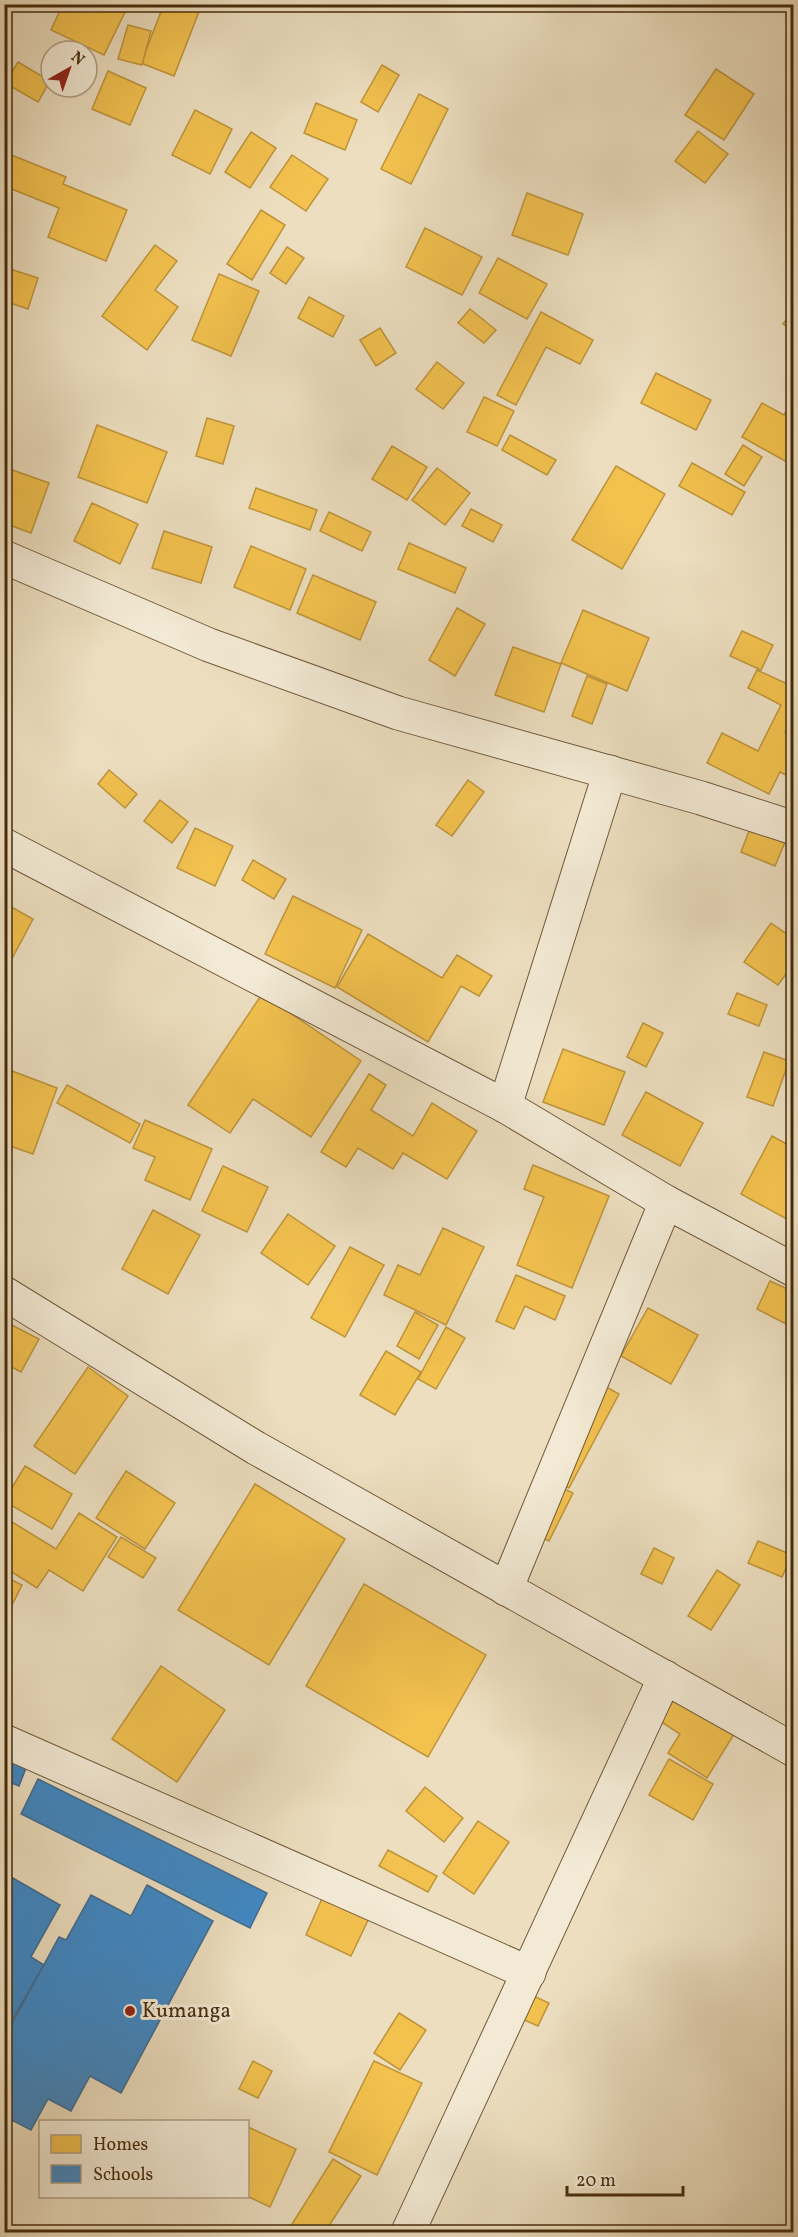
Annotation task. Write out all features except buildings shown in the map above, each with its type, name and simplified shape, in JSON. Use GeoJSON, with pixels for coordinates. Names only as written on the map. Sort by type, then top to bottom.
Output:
{"type":"FeatureCollection","features":[{"type":"Feature","properties":{"kind":"street"},"geometry":{"type":"LineString","coordinates":[[4,557],[209,645],[398,713],[610,772],[794,828]]}},
{"type":"Feature","properties":{"kind":"street"},"geometry":{"type":"LineString","coordinates":[[505,1106],[610,772]]}},
{"type":"Feature","properties":{"kind":"street"},"geometry":{"type":"LineString","coordinates":[[4,845],[505,1106],[666,1202],[794,1270]]}},
{"type":"Feature","properties":{"kind":"street"},"geometry":{"type":"LineString","coordinates":[[506,1589],[666,1202]]}},
{"type":"Feature","properties":{"kind":"street"},"geometry":{"type":"LineString","coordinates":[[4,1293],[256,1448],[794,1750]]}},
{"type":"Feature","properties":{"kind":"street"},"geometry":{"type":"LineString","coordinates":[[408,2232],[665,1677]]}},
{"type":"Feature","properties":{"kind":"street"},"geometry":{"type":"LineString","coordinates":[[4,1741],[529,1972]]}},
{"type":"Feature","properties":{"kind":"place","name":"Kumanga"},"geometry":{"type":"Point","coordinates":[130,2011]}}]}
